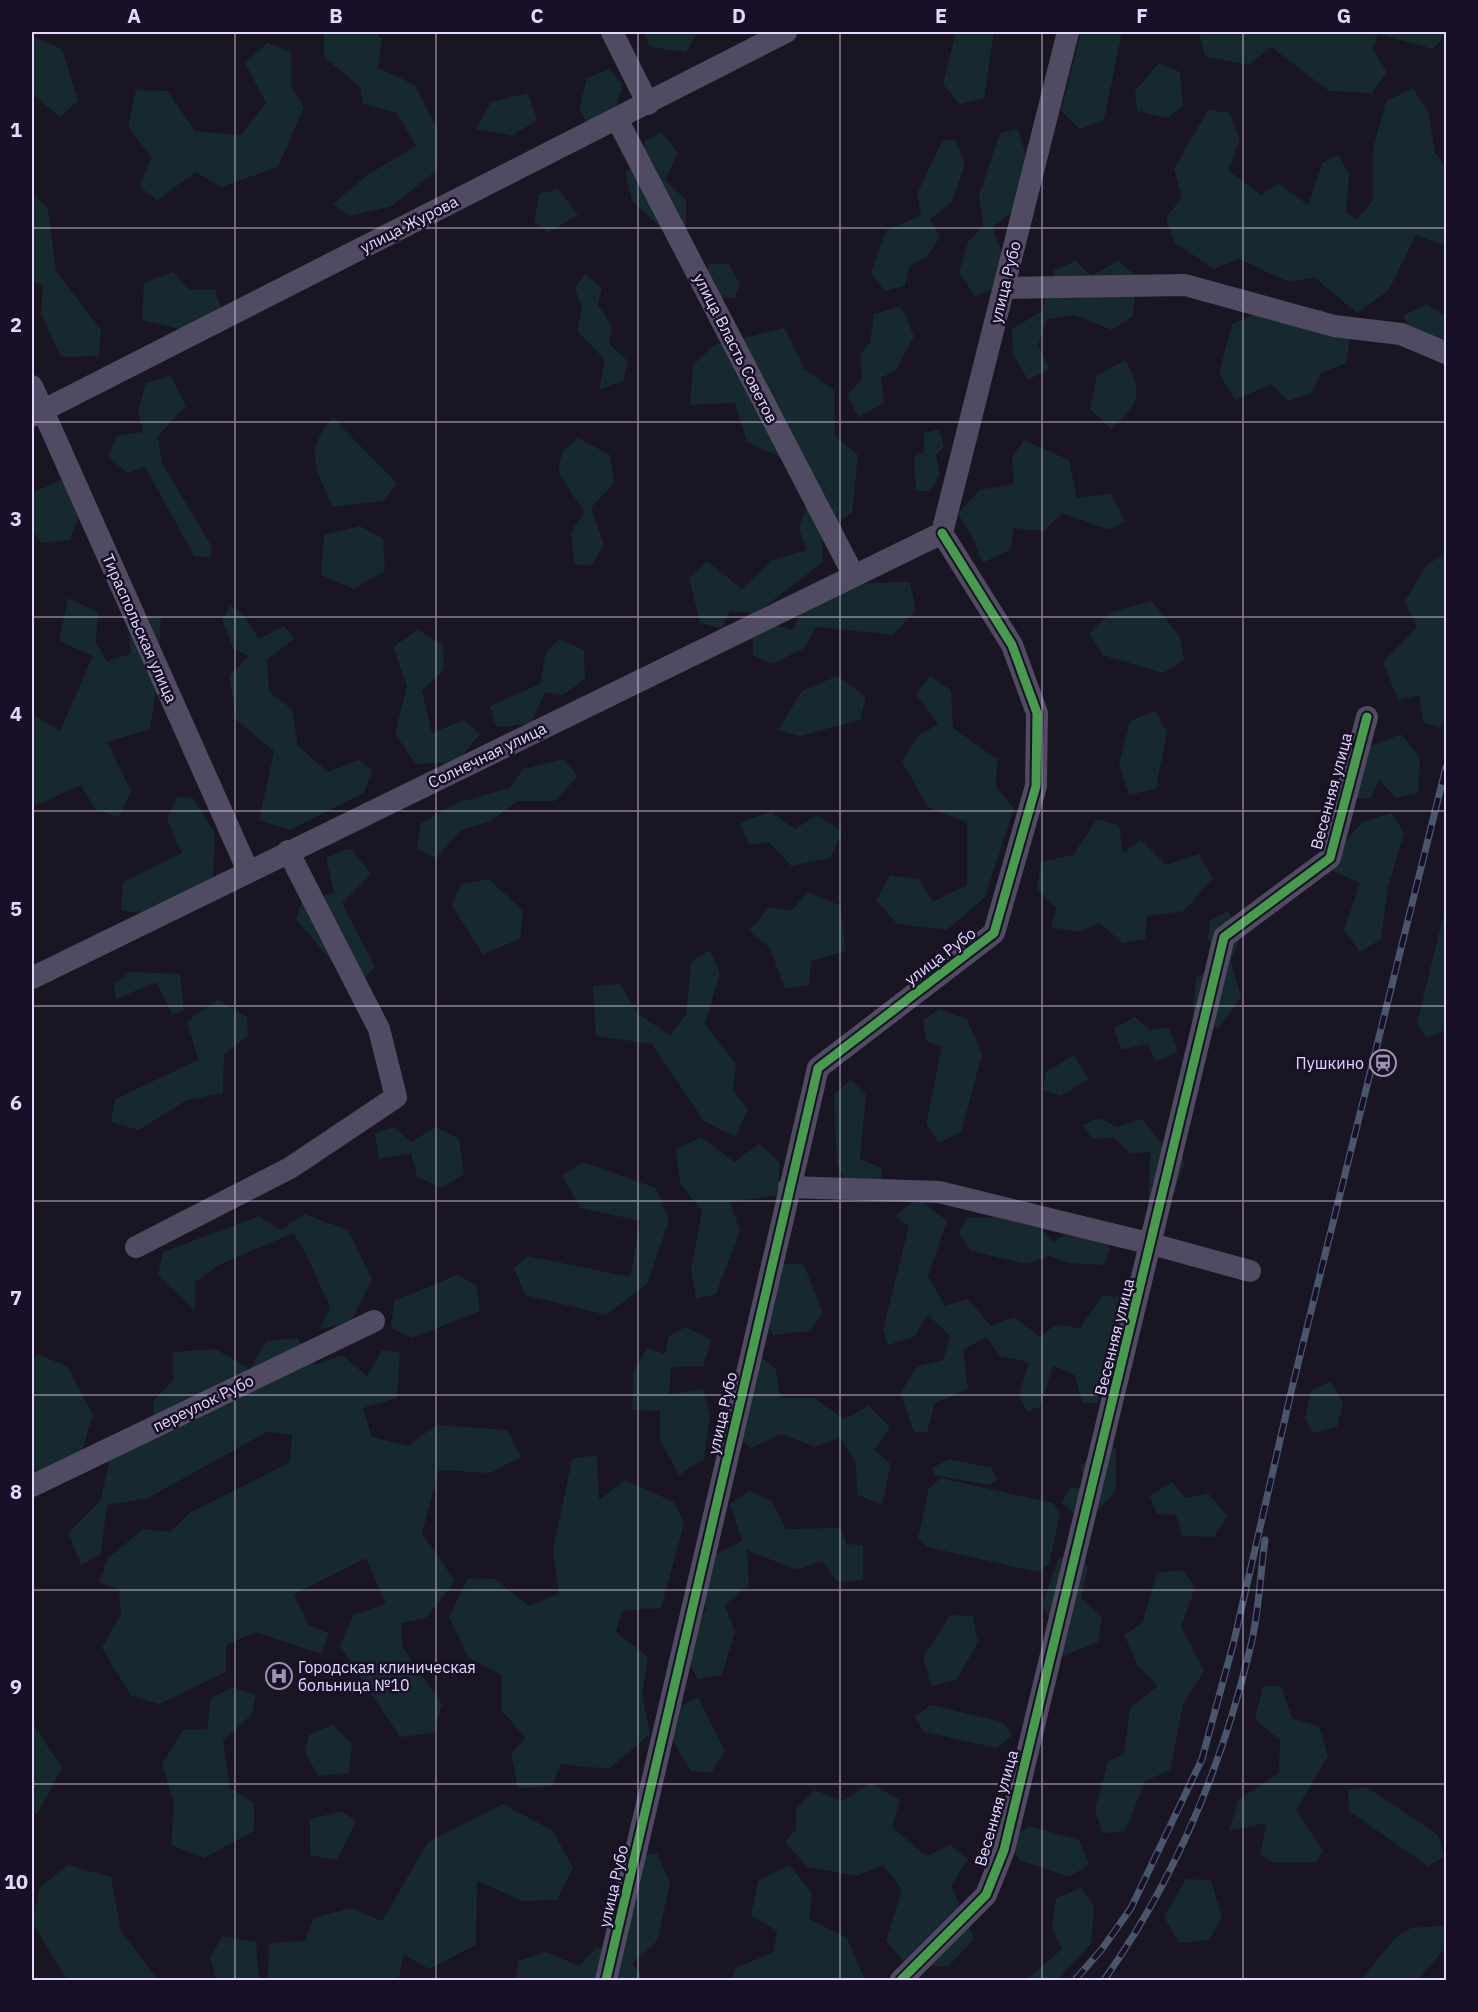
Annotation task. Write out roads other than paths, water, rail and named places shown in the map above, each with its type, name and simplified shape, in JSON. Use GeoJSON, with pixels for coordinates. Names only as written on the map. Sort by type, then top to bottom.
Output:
{"type":"FeatureCollection","features":[{"type":"Feature","properties":{"kind":"street"},"geometry":{"type":"LineString","coordinates":[[612,32],[648,104]]}},
{"type":"Feature","properties":{"kind":"street","name":"улица Журова"},"geometry":{"type":"LineString","coordinates":[[37,413],[786,32]]}},
{"type":"Feature","properties":{"kind":"street","name":"улица Рубо"},"geometry":{"type":"LineString","coordinates":[[606,1980],[818,1068],[994,933],[1036,786],[1037,713],[1012,645],[942,533],[1068,32]]}},
{"type":"Feature","properties":{"kind":"street","name":"улица Власть Советов"},"geometry":{"type":"LineString","coordinates":[[618,119],[854,576]]}},
{"type":"Feature","properties":{"kind":"street"},"geometry":{"type":"LineString","coordinates":[[1004,288],[1185,285],[1334,326],[1401,334],[1446,353]]}},
{"type":"Feature","properties":{"kind":"street","name":"Тираспольская улица"},"geometry":{"type":"LineString","coordinates":[[32,386],[37,413],[248,871]]}},
{"type":"Feature","properties":{"kind":"street","name":"Солнечная улица"},"geometry":{"type":"LineString","coordinates":[[32,978],[942,533]]}},
{"type":"Feature","properties":{"kind":"street","name":"Весенняя улица"},"geometry":{"type":"LineString","coordinates":[[901,1980],[986,1895],[1004,1850],[1152,1244],[1224,937],[1330,858],[1367,717]]}},
{"type":"Feature","properties":{"kind":"street"},"geometry":{"type":"LineString","coordinates":[[136,1247],[290,1168],[396,1097],[379,1029],[288,851]]}},
{"type":"Feature","properties":{"kind":"street"},"geometry":{"type":"LineString","coordinates":[[789,1186],[939,1192],[1152,1244],[1250,1271]]}},
{"type":"Feature","properties":{"kind":"street","name":"переулок Рубо"},"geometry":{"type":"LineString","coordinates":[[32,1486],[374,1321]]}},
{"type":"Feature","properties":{"kind":"railway"},"geometry":{"type":"LineString","coordinates":[[1075,1980],[1102,1949],[1131,1908],[1202,1759],[1234,1641],[1292,1388],[1446,767]]}},
{"type":"Feature","properties":{"kind":"railway"},"geometry":{"type":"LineString","coordinates":[[1104,1980],[1129,1942],[1174,1863],[1210,1779],[1239,1693],[1253,1636],[1265,1540]]}},
{"type":"Feature","properties":{"kind":"place","name":"Пушкино"},"geometry":{"type":"Point","coordinates":[1383,1063]}},
{"type":"Feature","properties":{"kind":"place","name":"Городская клиническая больница №10"},"geometry":{"type":"Point","coordinates":[279,1676]}}]}
